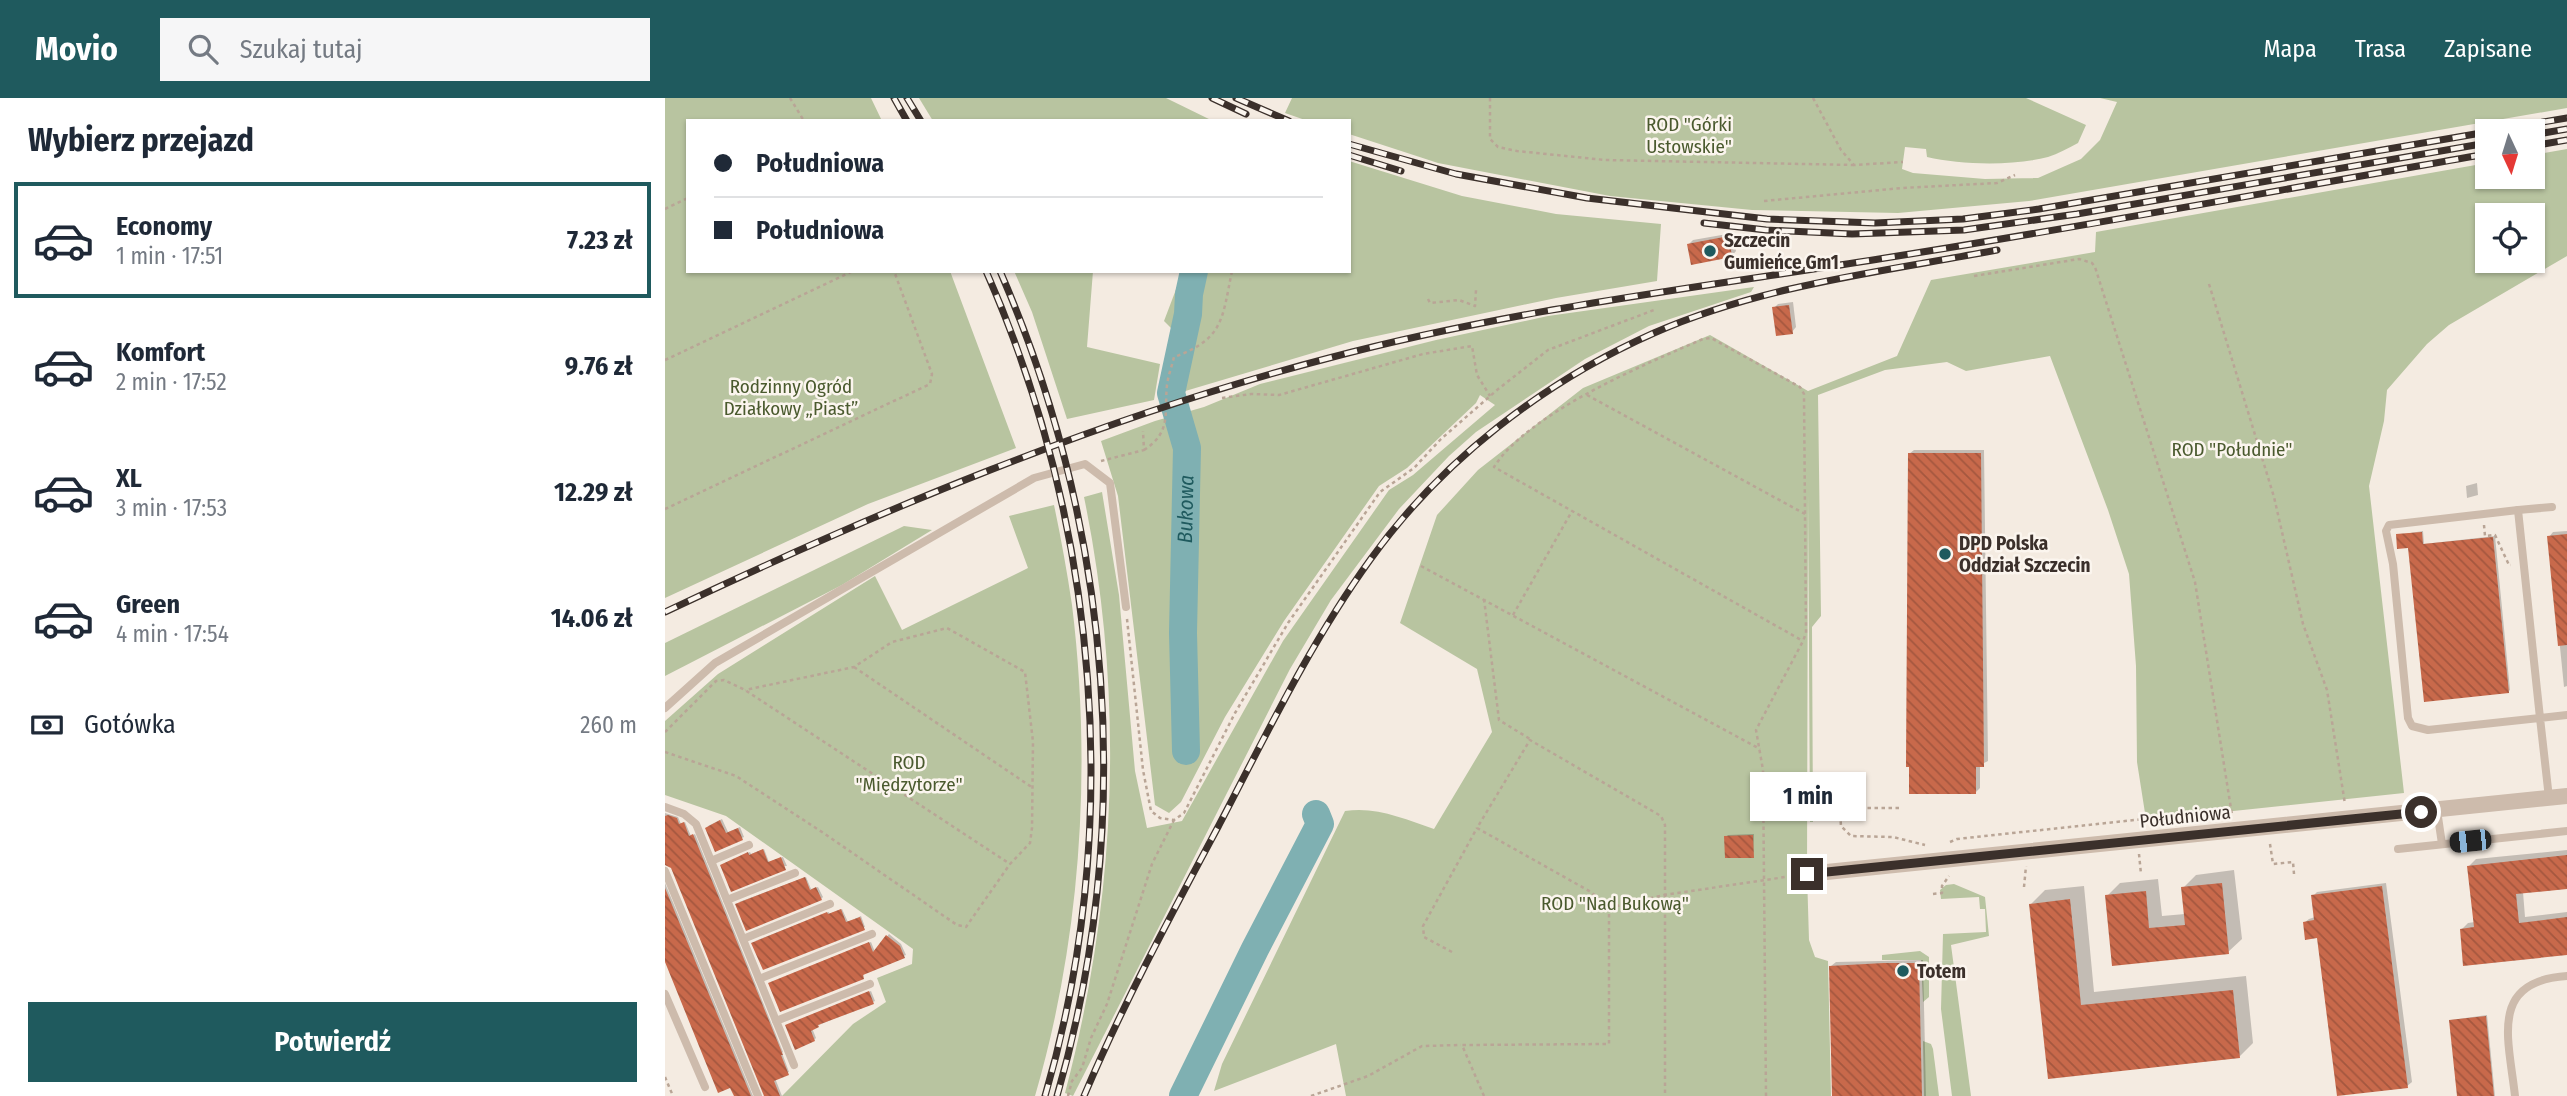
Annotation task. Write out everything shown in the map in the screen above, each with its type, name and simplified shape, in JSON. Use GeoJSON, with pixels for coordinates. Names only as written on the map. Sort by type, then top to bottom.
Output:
{"type":"FeatureCollection","features":[{"type":"Feature","properties":{"kind":"street","name":"Południowa"},"geometry":{"type":"LineString","coordinates":[[1807,874],[2567,796]]}},
{"type":"Feature","properties":{"kind":"lane"},"geometry":{"type":"LineString","coordinates":[[665,708],[715,663],[1012,490],[1034,478],[1085,464],[1110,483],[1126,607]]}},
{"type":"Feature","properties":{"kind":"lane"},"geometry":{"type":"LineString","coordinates":[[2551,507],[2393,524],[2389,525],[2386,531],[2393,565],[2410,723],[2417,729],[2428,730],[2567,715]]}},
{"type":"Feature","properties":{"kind":"lane"},"geometry":{"type":"LineString","coordinates":[[2518,510],[2549,798]]}},
{"type":"Feature","properties":{"kind":"lane"},"geometry":{"type":"LineString","coordinates":[[665,807],[684,814],[696,824],[794,1065]]}},
{"type":"Feature","properties":{"kind":"lane"},"geometry":{"type":"LineString","coordinates":[[2437,810],[2442,844]]}},
{"type":"Feature","properties":{"kind":"lane"},"geometry":{"type":"LineString","coordinates":[[2398,849],[2567,831]]}},
{"type":"Feature","properties":{"kind":"lane"},"geometry":{"type":"LineString","coordinates":[[711,861],[749,845]]}},
{"type":"Feature","properties":{"kind":"lane"},"geometry":{"type":"LineString","coordinates":[[665,871],[758,1096]]}},
{"type":"Feature","properties":{"kind":"lane"},"geometry":{"type":"LineString","coordinates":[[727,900],[795,873]]}},
{"type":"Feature","properties":{"kind":"lane"},"geometry":{"type":"LineString","coordinates":[[743,939],[830,904]]}},
{"type":"Feature","properties":{"kind":"lane"},"geometry":{"type":"LineString","coordinates":[[759,979],[872,934]]}},
{"type":"Feature","properties":{"kind":"lane"},"geometry":{"type":"LineString","coordinates":[[2515,1096],[2507,1022],[2516,995],[2548,977],[2567,976]]}},
{"type":"Feature","properties":{"kind":"lane"},"geometry":{"type":"LineString","coordinates":[[776,1021],[870,984]]}},
{"type":"Feature","properties":{"kind":"lane"},"geometry":{"type":"LineString","coordinates":[[665,994],[705,1087]]}},
{"type":"Feature","properties":{"kind":"path"},"geometry":{"type":"LineString","coordinates":[[790,98],[803,119]]}},
{"type":"Feature","properties":{"kind":"path"},"geometry":{"type":"LineString","coordinates":[[1490,98],[1490,139],[1498,147],[1517,150],[1605,160],[1854,165],[1903,162]]}},
{"type":"Feature","properties":{"kind":"path"},"geometry":{"type":"LineString","coordinates":[[1813,98],[1841,150],[1854,165]]}},
{"type":"Feature","properties":{"kind":"path"},"geometry":{"type":"LineString","coordinates":[[1764,201],[1902,188],[1997,183],[2015,175]]}},
{"type":"Feature","properties":{"kind":"path"},"geometry":{"type":"LineString","coordinates":[[665,209],[686,199]]}},
{"type":"Feature","properties":{"kind":"path"},"geometry":{"type":"LineString","coordinates":[[1974,276],[2079,259],[2092,263],[2095,267],[2195,582],[2234,832]]}},
{"type":"Feature","properties":{"kind":"path"},"geometry":{"type":"LineString","coordinates":[[665,360],[849,273]]}},
{"type":"Feature","properties":{"kind":"path"},"geometry":{"type":"LineString","coordinates":[[665,509],[930,384],[932,374],[895,273]]}},
{"type":"Feature","properties":{"kind":"path"},"geometry":{"type":"LineString","coordinates":[[1085,464],[1144,450],[1158,442],[1166,419],[1167,387],[1174,357],[1182,356],[1203,344],[1222,321],[1232,273]]}},
{"type":"Feature","properties":{"kind":"path"},"geometry":{"type":"LineString","coordinates":[[2209,284],[2274,498],[2303,624],[2327,690],[2347,820]]}},
{"type":"Feature","properties":{"kind":"path"},"geometry":{"type":"LineString","coordinates":[[1429,299],[1430,303],[1459,300],[1475,306],[1476,290]]}},
{"type":"Feature","properties":{"kind":"path"},"geometry":{"type":"LineString","coordinates":[[1069,1096],[1072,1081],[1082,1068],[1091,1038],[1107,1004],[1152,864],[1174,820],[1184,813],[1235,713],[1288,623],[1380,492],[1414,468],[1441,439],[1548,350],[1654,310]]}},
{"type":"Feature","properties":{"kind":"path"},"geometry":{"type":"LineString","coordinates":[[1766,1096],[1766,879],[1763,770],[1756,730],[1803,641],[1806,633],[1804,394],[1800,387],[1711,338],[1652,361],[1585,395],[1523,437],[1501,456],[1494,467],[1803,641]]}},
{"type":"Feature","properties":{"kind":"path"},"geometry":{"type":"LineString","coordinates":[[1221,398],[1251,394],[1279,395],[1423,354],[1472,346],[1477,375],[1490,397]]}},
{"type":"Feature","properties":{"kind":"path"},"geometry":{"type":"LineString","coordinates":[[1585,395],[1805,513]]}},
{"type":"Feature","properties":{"kind":"path"},"geometry":{"type":"LineString","coordinates":[[1143,431],[1144,450]]}},
{"type":"Feature","properties":{"kind":"path"},"geometry":{"type":"LineString","coordinates":[[1513,615],[1572,511]]}},
{"type":"Feature","properties":{"kind":"path"},"geometry":{"type":"LineString","coordinates":[[2487,536],[2495,535],[2509,565],[2524,564]]}},
{"type":"Feature","properties":{"kind":"path"},"geometry":{"type":"LineString","coordinates":[[1421,566],[1760,749]]}},
{"type":"Feature","properties":{"kind":"path"},"geometry":{"type":"LineString","coordinates":[[1484,600],[1499,720],[1661,816],[1665,825],[1665,1096]]}},
{"type":"Feature","properties":{"kind":"path"},"geometry":{"type":"LineString","coordinates":[[1126,607],[1143,770],[1151,811],[1160,818],[1174,820]]}},
{"type":"Feature","properties":{"kind":"path"},"geometry":{"type":"LineString","coordinates":[[665,752],[736,776],[957,925],[965,927],[1010,864],[1030,842],[1033,742],[1025,671],[947,628],[892,642],[854,667],[745,690]]}},
{"type":"Feature","properties":{"kind":"path"},"geometry":{"type":"LineString","coordinates":[[854,667],[1033,788]]}},
{"type":"Feature","properties":{"kind":"path"},"geometry":{"type":"LineString","coordinates":[[665,732],[716,681],[724,680],[745,690],[1010,864]]}},
{"type":"Feature","properties":{"kind":"path"},"geometry":{"type":"LineString","coordinates":[[1453,952],[1424,937],[1423,926],[1530,740]]}},
{"type":"Feature","properties":{"kind":"path"},"geometry":{"type":"LineString","coordinates":[[1899,808],[1844,808],[1840,812],[1841,827],[1851,836],[1893,837],[1933,846]]}},
{"type":"Feature","properties":{"kind":"path"},"geometry":{"type":"LineString","coordinates":[[1311,1096],[1368,1076],[1422,1046],[1609,1044],[1609,908],[1591,892],[1477,828]]}},
{"type":"Feature","properties":{"kind":"path"},"geometry":{"type":"LineString","coordinates":[[2017,865],[2026,864],[2024,887]]}},
{"type":"Feature","properties":{"kind":"path"},"geometry":{"type":"LineString","coordinates":[[1609,908],[1664,895],[1807,874]]}},
{"type":"Feature","properties":{"kind":"path"},"geometry":{"type":"LineString","coordinates":[[1933,894],[1943,893],[1942,886],[1951,874]]}},
{"type":"Feature","properties":{"kind":"path"},"geometry":{"type":"LineString","coordinates":[[1462,1045],[1484,1096]]}},
{"type":"Feature","properties":{"kind":"path"},"geometry":{"type":"LineString","coordinates":[[665,1077],[672,1095],[665,1095]]}},
{"type":"Feature","properties":{"kind":"green space","name":"Rodzinny Ogród Działkowy „Piast”"},"geometry":{"type":"Polygon","coordinates":[[[665,98],[871,98],[881,119],[686,119],[686,273],[951,273],[1016,448],[868,504],[665,598],[665,98]]]}},
{"type":"Feature","properties":{"kind":"green space"},"geometry":{"type":"Polygon","coordinates":[[[919,98],[1166,98],[1209,119],[932,119],[919,98]]]}},
{"type":"Feature","properties":{"kind":"green space","name":"ROD \"Górki Ustowskie\""},"geometry":{"type":"Polygon","coordinates":[[[1292,98],[2026,98],[2086,125],[2078,143],[2048,157],[2020,162],[1955,162],[1927,157],[1926,149],[1905,147],[1902,169],[1913,173],[1985,179],[2038,178],[2081,159],[2100,140],[2117,102],[2100,98],[2567,98],[2567,108],[2503,119],[2475,119],[2475,124],[2029,201],[1898,213],[1752,210],[1610,196],[1438,163],[1351,135],[1351,119],[1302,119],[1285,113],[1292,98]]]}},
{"type":"Feature","properties":{"kind":"green space"},"geometry":{"type":"Polygon","coordinates":[[[2567,149],[2567,256],[2545,269],[2545,203],[2475,203],[2475,273],[2538,273],[2449,325],[2427,344],[2387,390],[2384,421],[2369,486],[2404,793],[2148,820],[2137,762],[2136,666],[2129,574],[2050,356],[1966,371],[1947,362],[1885,370],[1818,395],[1821,616],[1812,627],[1813,822],[1810,822],[1808,494],[1809,940],[1815,957],[1828,961],[1831,1096],[1346,1096],[1336,1044],[1214,1091],[1222,1064],[1345,811],[1379,812],[1434,829],[1492,732],[1477,669],[1400,623],[1437,515],[1478,470],[1583,388],[1710,335],[1808,391],[1897,356],[1931,280],[2095,252],[2096,232],[2475,165],[2475,189],[2545,189],[2545,153],[2567,149]]]}},
{"type":"Feature","properties":{"kind":"green space"},"geometry":{"type":"Polygon","coordinates":[[[1351,162],[1462,196],[1556,214],[1661,224],[1657,281],[1556,298],[1353,341],[1182,392],[1183,340],[1164,321],[1182,273],[1351,273],[1351,162]]]}},
{"type":"Feature","properties":{"kind":"green space"},"geometry":{"type":"Polygon","coordinates":[[[1015,273],[1093,273],[1087,347],[1160,364],[1154,400],[1067,419],[1032,312],[1015,273]]]}},
{"type":"Feature","properties":{"kind":"green space"},"geometry":{"type":"Polygon","coordinates":[[[1754,287],[1751,292],[1649,326],[1585,359],[1476,432],[1449,456],[1399,509],[1331,600],[1290,669],[1073,1096],[1065,1093],[1096,945],[1105,871],[1109,796],[1110,721],[1106,647],[1084,497],[1102,492],[1119,595],[1135,771],[1147,828],[1182,821],[1283,641],[1389,490],[1413,475],[1495,405],[1480,395],[1476,403],[1407,468],[1379,486],[1284,621],[1225,717],[1181,802],[1169,813],[1155,805],[1118,496],[1101,441],[1204,407],[1260,384],[1436,340],[1548,316],[1754,287]]]}},
{"type":"Feature","properties":{"kind":"green space","name":"ROD \"Międzytorze\""},"geometry":{"type":"Polygon","coordinates":[[[1054,505],[1072,605],[1078,666],[1081,790],[1072,914],[1063,976],[1035,1096],[782,1096],[853,1024],[886,1002],[877,978],[912,964],[913,949],[726,816],[665,795],[665,721],[718,674],[875,576],[902,630],[1028,568],[1009,516],[1054,505]]]}},
{"type":"Feature","properties":{"kind":"green space"},"geometry":{"type":"Polygon","coordinates":[[[904,526],[932,530],[842,585],[665,676],[665,643],[904,526]]]}},
{"type":"Feature","properties":{"kind":"green space"},"geometry":{"type":"Polygon","coordinates":[[[1954,884],[1985,897],[1989,936],[1951,945],[1971,1096],[1952,1096],[1941,1009],[1943,934],[1986,932],[1985,909],[1980,909],[1979,897],[1941,899],[1940,890],[1946,885],[1954,884]]]}},
{"type":"Feature","properties":{"kind":"green space"},"geometry":{"type":"Polygon","coordinates":[[[1920,951],[1929,957],[1929,997],[1923,1002],[1921,960],[1882,960],[1882,955],[1920,951]]]}},
{"type":"Feature","properties":{"kind":"green space"},"geometry":{"type":"Polygon","coordinates":[[[1923,1041],[1931,1044],[1933,1049],[1939,1096],[1924,1096],[1923,1041]]]}},
{"type":"Feature","properties":{"kind":"building","name":"Szczecin Gumieńce Gm1"},"geometry":{"type":"Polygon","coordinates":[[[1729,236],[1732,257],[1691,265],[1687,244],[1729,236]]]}},
{"type":"Feature","properties":{"kind":"building"},"geometry":{"type":"Polygon","coordinates":[[[1789,305],[1793,334],[1776,336],[1772,307],[1789,305]]]}},
{"type":"Feature","properties":{"kind":"building","name":"DPD Polska Oddział Szczecin"},"geometry":{"type":"Polygon","coordinates":[[[1908,453],[1981,453],[1984,767],[1976,767],[1976,794],[1909,794],[1909,767],[1906,767],[1908,453]]]}},
{"type":"Feature","properties":{"kind":"building"},"geometry":{"type":"Polygon","coordinates":[[[2422,532],[2423,544],[2493,537],[2509,693],[2424,702],[2408,548],[2397,549],[2396,534],[2422,532]]]}},
{"type":"Feature","properties":{"kind":"building"},"geometry":{"type":"Polygon","coordinates":[[[2567,534],[2567,645],[2558,646],[2547,536],[2567,534]]]}},
{"type":"Feature","properties":{"kind":"building"},"geometry":{"type":"Polygon","coordinates":[[[665,816],[677,818],[679,824],[684,822],[689,836],[693,834],[783,1055],[789,1075],[774,1081],[780,1096],[764,1096],[671,868],[665,865],[665,816]]]}},
{"type":"Feature","properties":{"kind":"building"},"geometry":{"type":"Polygon","coordinates":[[[720,820],[726,833],[738,828],[743,840],[715,852],[705,828],[720,820]]]}},
{"type":"Feature","properties":{"kind":"building"},"geometry":{"type":"Polygon","coordinates":[[[1753,835],[1754,858],[1725,858],[1724,836],[1753,835]]]}},
{"type":"Feature","properties":{"kind":"building"},"geometry":{"type":"Polygon","coordinates":[[[763,849],[768,862],[781,857],[786,870],[731,892],[720,865],[748,852],[749,855],[763,849]]]}},
{"type":"Feature","properties":{"kind":"building"},"geometry":{"type":"Polygon","coordinates":[[[2567,855],[2567,889],[2516,894],[2519,923],[2567,917],[2567,955],[2463,966],[2460,929],[2474,927],[2467,866],[2567,855]]]}},
{"type":"Feature","properties":{"kind":"building"},"geometry":{"type":"Polygon","coordinates":[[[805,877],[810,890],[816,887],[822,900],[746,931],[735,904],[805,877]]]}},
{"type":"Feature","properties":{"kind":"building"},"geometry":{"type":"Polygon","coordinates":[[[2222,883],[2229,954],[2112,966],[2105,895],[2146,891],[2149,928],[2185,925],[2181,887],[2222,883]]]}},
{"type":"Feature","properties":{"kind":"building"},"geometry":{"type":"Polygon","coordinates":[[[2382,886],[2408,1088],[2337,1096],[2317,938],[2305,940],[2303,922],[2314,920],[2311,895],[2382,886]]]}},
{"type":"Feature","properties":{"kind":"building"},"geometry":{"type":"Polygon","coordinates":[[[665,888],[751,1096],[734,1096],[730,1088],[718,1093],[665,962],[665,888]]]}},
{"type":"Feature","properties":{"kind":"building"},"geometry":{"type":"Polygon","coordinates":[[[2070,899],[2081,1005],[2233,990],[2240,1058],[2048,1079],[2029,904],[2070,899]]]}},
{"type":"Feature","properties":{"kind":"building"},"geometry":{"type":"Polygon","coordinates":[[[841,909],[846,922],[860,917],[865,930],[763,970],[751,943],[827,912],[828,914],[841,909]]]}},
{"type":"Feature","properties":{"kind":"building"},"geometry":{"type":"Polygon","coordinates":[[[886,935],[900,946],[905,958],[863,975],[864,979],[780,1012],[768,983],[869,942],[873,952],[886,935]]]}},
{"type":"Feature","properties":{"kind":"building"},"geometry":{"type":"Polygon","coordinates":[[[1919,963],[1922,1096],[1832,1096],[1829,966],[1919,963]]]}},
{"type":"Feature","properties":{"kind":"building"},"geometry":{"type":"Polygon","coordinates":[[[869,991],[874,1004],[818,1025],[819,1027],[811,1031],[815,1041],[795,1050],[785,1025],[869,991]]]}},
{"type":"Feature","properties":{"kind":"building"},"geometry":{"type":"Polygon","coordinates":[[[2486,1016],[2494,1096],[2457,1096],[2449,1020],[2486,1016]]]}},
{"type":"Feature","properties":{"kind":"waterway","name":"Bukowa"},"geometry":{"type":"LineString","coordinates":[[1186,751],[1183,633],[1187,448],[1171,393],[1188,314],[1194,273]]}},
{"type":"Feature","properties":{"kind":"waterway","name":"Bukowa"},"geometry":{"type":"LineString","coordinates":[[1183,1096],[1320,824],[1316,814]]}},
{"type":"Feature","properties":{"kind":"railway"},"geometry":{"type":"LineString","coordinates":[[894,98],[906,119]]}},
{"type":"Feature","properties":{"kind":"railway"},"geometry":{"type":"LineString","coordinates":[[907,98],[920,119]]}},
{"type":"Feature","properties":{"kind":"railway"},"geometry":{"type":"LineString","coordinates":[[1212,98],[1246,114]]}},
{"type":"Feature","properties":{"kind":"railway"},"geometry":{"type":"LineString","coordinates":[[1236,98],[1284,119]]}},
{"type":"Feature","properties":{"kind":"railway"},"geometry":{"type":"LineString","coordinates":[[2545,122],[2567,118]]}},
{"type":"Feature","properties":{"kind":"railway"},"geometry":{"type":"LineString","coordinates":[[2545,133],[2567,129]]}},
{"type":"Feature","properties":{"kind":"railway"},"geometry":{"type":"LineString","coordinates":[[1351,145],[1456,174],[1587,198],[1767,219],[1875,223],[1963,219],[2039,209],[2475,134]]}},
{"type":"Feature","properties":{"kind":"railway"},"geometry":{"type":"LineString","coordinates":[[2545,144],[2567,140]]}},
{"type":"Feature","properties":{"kind":"railway"},"geometry":{"type":"LineString","coordinates":[[1704,223],[1766,230],[1852,234],[1964,230],[2077,214],[2475,145]]}},
{"type":"Feature","properties":{"kind":"railway"},"geometry":{"type":"LineString","coordinates":[[1351,156],[1401,171]]}},
{"type":"Feature","properties":{"kind":"railway"},"geometry":{"type":"LineString","coordinates":[[665,612],[826,538],[991,470],[1159,409],[1329,358],[1534,313],[1955,247],[2475,156]]}},
{"type":"Feature","properties":{"kind":"railway"},"geometry":{"type":"LineString","coordinates":[[1084,1096],[1148,960],[1308,657],[1370,560],[1398,524],[1462,458],[1534,400],[1573,375],[1654,333],[1695,317],[1780,291],[1997,250]]}},
{"type":"Feature","properties":{"kind":"railway"},"geometry":{"type":"LineString","coordinates":[[987,273],[1024,369],[1054,470],[1075,574],[1087,679],[1091,784],[1085,890],[1070,994],[1045,1096]]}},
{"type":"Feature","properties":{"kind":"railway"},"geometry":{"type":"LineString","coordinates":[[1001,273],[1038,370],[1068,471],[1089,574],[1101,679],[1103,784],[1097,888],[1082,993],[1057,1096]]}},
{"type":"Feature","properties":{"kind":"place","name":"Szczecin Gumieńce Gm1"},"geometry":{"type":"Point","coordinates":[1710,251]}},
{"type":"Feature","properties":{"kind":"place","name":"DPD Polska Oddział Szczecin"},"geometry":{"type":"Point","coordinates":[1945,554]}},
{"type":"Feature","properties":{"kind":"place","name":"Totem"},"geometry":{"type":"Point","coordinates":[1903,971]}},
{"type":"Feature","properties":{"kind":"route"},"geometry":{"type":"LineString","coordinates":[[1807,874],[2421,812]]}},
{"type":"Feature","properties":{"kind":"park label","name":"ROD \"Południe\""},"geometry":{"type":"Point","coordinates":[2232,449]}},
{"type":"Feature","properties":{"kind":"park label","name":"ROD \"Nad Bukową\""},"geometry":{"type":"Point","coordinates":[1615,903]}}]}
